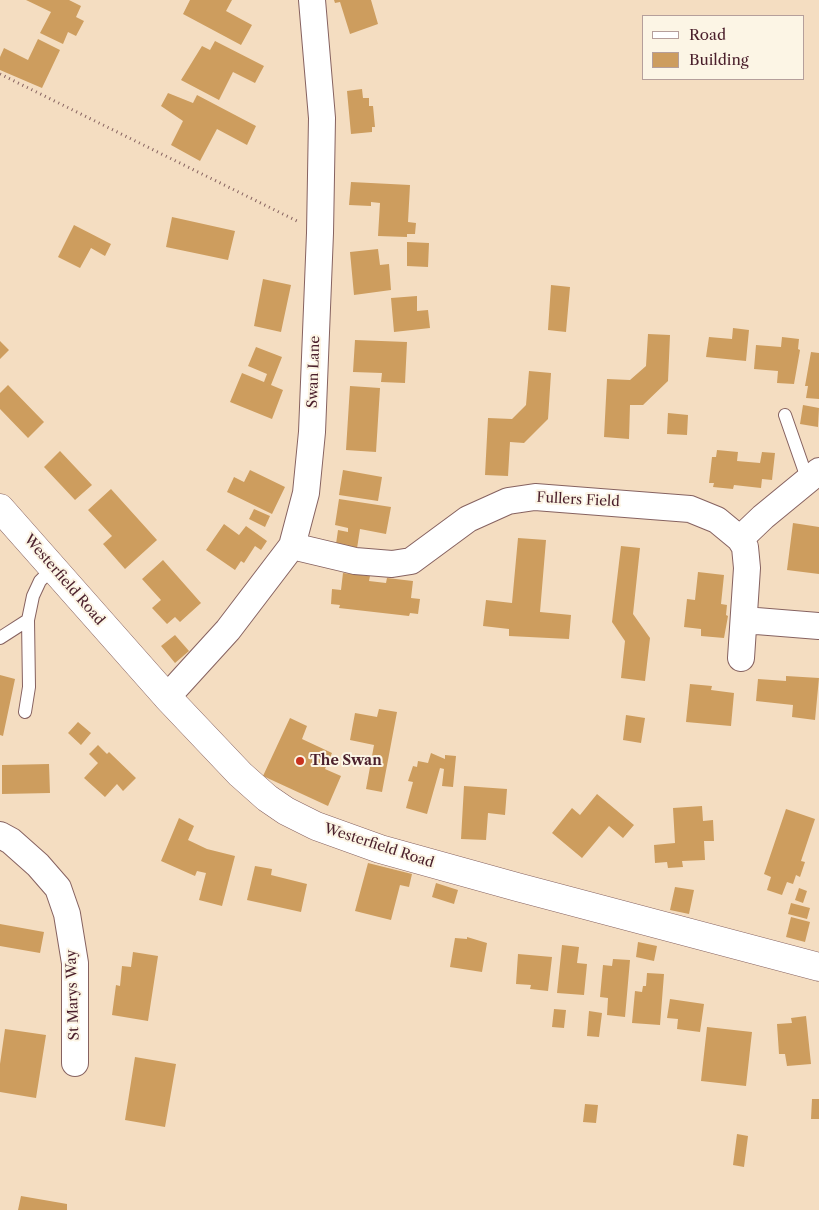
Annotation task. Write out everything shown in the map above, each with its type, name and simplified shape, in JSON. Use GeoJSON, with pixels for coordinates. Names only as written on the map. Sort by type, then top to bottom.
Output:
{"type":"FeatureCollection","features":[{"type":"Feature","properties":{"kind":"main road","name":"Westerfield Road"},"geometry":{"type":"LineString","coordinates":[[0,508],[54,567],[167,698],[256,789],[286,811],[346,838],[450,869],[819,967]]}},
{"type":"Feature","properties":{"kind":"street","name":"Swan Lane"},"geometry":{"type":"LineString","coordinates":[[167,698],[228,630],[292,546],[306,493],[311,440],[320,233],[322,118],[312,0]]}},
{"type":"Feature","properties":{"kind":"street"},"geometry":{"type":"LineString","coordinates":[[741,658],[747,556],[740,539],[763,516],[813,476]]}},
{"type":"Feature","properties":{"kind":"street","name":"Fullers Field"},"geometry":{"type":"LineString","coordinates":[[292,546],[355,561],[392,564],[411,561],[468,519],[508,502],[535,497],[674,506],[705,513],[717,520],[740,539]]}},
{"type":"Feature","properties":{"kind":"street"},"geometry":{"type":"LineString","coordinates":[[744,620],[819,626]]}},
{"type":"Feature","properties":{"kind":"street","name":"St Marys Way"},"geometry":{"type":"LineString","coordinates":[[0,835],[11,841],[38,865],[58,888],[67,914],[75,963],[75,1063]]}},
{"type":"Feature","properties":{"kind":"lane"},"geometry":{"type":"LineString","coordinates":[[785,415],[813,476]]}},
{"type":"Feature","properties":{"kind":"lane"},"geometry":{"type":"LineString","coordinates":[[25,712],[29,687],[28,620],[33,596],[40,581],[54,567]]}},
{"type":"Feature","properties":{"kind":"lane"},"geometry":{"type":"LineString","coordinates":[[0,638],[28,620]]}},
{"type":"Feature","properties":{"kind":"path"},"geometry":{"type":"LineString","coordinates":[[0,74],[320,233]]}},
{"type":"Feature","properties":{"kind":"building"},"geometry":{"type":"Polygon","coordinates":[[[26,0],[69,0],[81,6],[76,17],[84,21],[76,36],[68,32],[63,44],[40,33],[51,12],[26,0]]]}},
{"type":"Feature","properties":{"kind":"building"},"geometry":{"type":"Polygon","coordinates":[[[190,0],[232,0],[226,11],[252,25],[241,45],[183,14],[190,0]]]}},
{"type":"Feature","properties":{"kind":"building"},"geometry":{"type":"Polygon","coordinates":[[[334,0],[371,0],[378,24],[350,34],[340,2],[335,3],[334,0]]]}},
{"type":"Feature","properties":{"kind":"building"},"geometry":{"type":"Polygon","coordinates":[[[38,39],[60,50],[42,88],[0,70],[0,57],[4,48],[28,60],[38,39]]]}},
{"type":"Feature","properties":{"kind":"building"},"geometry":{"type":"Polygon","coordinates":[[[215,41],[264,66],[255,83],[233,72],[219,100],[181,80],[202,46],[210,50],[215,41]]]}},
{"type":"Feature","properties":{"kind":"building"},"geometry":{"type":"Polygon","coordinates":[[[362,89],[363,98],[369,98],[369,106],[373,106],[375,127],[372,127],[372,132],[351,134],[347,91],[362,89]]]}},
{"type":"Feature","properties":{"kind":"building"},"geometry":{"type":"Polygon","coordinates":[[[168,93],[193,103],[197,95],[256,126],[247,145],[217,129],[200,161],[171,145],[183,121],[161,106],[168,93]]]}},
{"type":"Feature","properties":{"kind":"building"},"geometry":{"type":"Polygon","coordinates":[[[351,182],[410,185],[408,222],[416,223],[415,234],[407,234],[407,237],[378,236],[380,203],[371,202],[371,206],[349,205],[351,182]]]}},
{"type":"Feature","properties":{"kind":"building"},"geometry":{"type":"Polygon","coordinates":[[[172,217],[235,231],[228,260],[166,247],[172,217]]]}},
{"type":"Feature","properties":{"kind":"building"},"geometry":{"type":"Polygon","coordinates":[[[74,225],[111,244],[105,256],[91,248],[80,268],[58,257],[74,225]]]}},
{"type":"Feature","properties":{"kind":"building"},"geometry":{"type":"Polygon","coordinates":[[[407,242],[429,243],[428,267],[407,266],[407,242]]]}},
{"type":"Feature","properties":{"kind":"building"},"geometry":{"type":"Polygon","coordinates":[[[378,249],[380,265],[389,264],[391,290],[354,295],[350,252],[378,249]]]}},
{"type":"Feature","properties":{"kind":"building"},"geometry":{"type":"Polygon","coordinates":[[[263,279],[291,285],[281,332],[254,326],[263,279]]]}},
{"type":"Feature","properties":{"kind":"building"},"geometry":{"type":"Polygon","coordinates":[[[551,285],[570,287],[566,332],[548,330],[551,285]]]}},
{"type":"Feature","properties":{"kind":"building"},"geometry":{"type":"Polygon","coordinates":[[[417,296],[417,311],[428,310],[430,328],[394,332],[391,298],[417,296]]]}},
{"type":"Feature","properties":{"kind":"building"},"geometry":{"type":"Polygon","coordinates":[[[733,328],[749,330],[746,361],[706,357],[709,337],[732,339],[733,328]]]}},
{"type":"Feature","properties":{"kind":"building"},"geometry":{"type":"Polygon","coordinates":[[[648,334],[670,335],[668,381],[643,405],[630,405],[629,439],[604,437],[607,379],[630,380],[646,366],[648,334]]]}},
{"type":"Feature","properties":{"kind":"building"},"geometry":{"type":"Polygon","coordinates":[[[782,337],[799,339],[798,349],[800,350],[794,384],[777,383],[778,371],[754,369],[756,345],[781,347],[782,337]]]}},
{"type":"Feature","properties":{"kind":"building"},"geometry":{"type":"Polygon","coordinates":[[[355,340],[407,342],[405,383],[381,382],[382,373],[353,372],[355,340]]]}},
{"type":"Feature","properties":{"kind":"building"},"geometry":{"type":"Polygon","coordinates":[[[0,341],[9,350],[0,359],[0,341]]]}},
{"type":"Feature","properties":{"kind":"building"},"geometry":{"type":"Polygon","coordinates":[[[256,347],[282,357],[271,385],[283,390],[272,419],[230,402],[242,373],[264,382],[267,374],[248,366],[256,347]]]}},
{"type":"Feature","properties":{"kind":"building"},"geometry":{"type":"Polygon","coordinates":[[[811,352],[819,353],[819,399],[806,398],[808,386],[805,386],[811,352]]]}},
{"type":"Feature","properties":{"kind":"building"},"geometry":{"type":"Polygon","coordinates":[[[529,371],[551,373],[548,419],[524,443],[510,442],[508,476],[485,475],[488,418],[512,419],[526,405],[529,371]]]}},
{"type":"Feature","properties":{"kind":"building"},"geometry":{"type":"Polygon","coordinates":[[[8,385],[44,422],[28,438],[0,409],[0,393],[8,385]]]}},
{"type":"Feature","properties":{"kind":"building"},"geometry":{"type":"Polygon","coordinates":[[[350,386],[380,388],[376,452],[346,450],[350,386]]]}},
{"type":"Feature","properties":{"kind":"building"},"geometry":{"type":"Polygon","coordinates":[[[803,405],[819,408],[818,427],[800,424],[803,405]]]}},
{"type":"Feature","properties":{"kind":"building"},"geometry":{"type":"Polygon","coordinates":[[[668,413],[688,415],[687,435],[667,434],[668,413]]]}},
{"type":"Feature","properties":{"kind":"building"},"geometry":{"type":"Polygon","coordinates":[[[717,450],[738,452],[737,461],[760,463],[762,452],[775,453],[772,480],[762,479],[761,488],[734,485],[733,489],[713,487],[714,483],[709,483],[712,457],[716,457],[717,450]]]}},
{"type":"Feature","properties":{"kind":"building"},"geometry":{"type":"Polygon","coordinates":[[[60,451],[92,485],[75,500],[44,467],[60,451]]]}},
{"type":"Feature","properties":{"kind":"building"},"geometry":{"type":"Polygon","coordinates":[[[250,470],[285,487],[272,514],[227,492],[234,477],[244,482],[250,470]]]}},
{"type":"Feature","properties":{"kind":"building"},"geometry":{"type":"Polygon","coordinates":[[[343,470],[382,477],[378,501],[339,495],[343,470]]]}},
{"type":"Feature","properties":{"kind":"building"},"geometry":{"type":"Polygon","coordinates":[[[111,489],[157,540],[125,569],[103,544],[112,536],[88,510],[111,489]]]}},
{"type":"Feature","properties":{"kind":"building"},"geometry":{"type":"Polygon","coordinates":[[[339,499],[391,507],[386,534],[360,529],[356,555],[335,551],[338,530],[348,532],[348,528],[335,525],[339,499]]]}},
{"type":"Feature","properties":{"kind":"building"},"geometry":{"type":"Polygon","coordinates":[[[254,509],[270,516],[265,527],[249,519],[254,509]]]}},
{"type":"Feature","properties":{"kind":"building"},"geometry":{"type":"Polygon","coordinates":[[[793,523],[819,527],[819,574],[787,570],[793,523]]]}},
{"type":"Feature","properties":{"kind":"building"},"geometry":{"type":"Polygon","coordinates":[[[224,524],[239,535],[246,526],[267,541],[261,550],[255,546],[244,563],[241,561],[235,570],[206,550],[224,524]]]}},
{"type":"Feature","properties":{"kind":"building"},"geometry":{"type":"Polygon","coordinates":[[[518,538],[546,540],[540,612],[571,615],[569,639],[509,636],[509,629],[483,626],[486,600],[512,603],[518,538]]]}},
{"type":"Feature","properties":{"kind":"building"},"geometry":{"type":"Polygon","coordinates":[[[621,546],[640,548],[633,614],[650,638],[645,681],[621,678],[625,641],[612,622],[621,546]]]}},
{"type":"Feature","properties":{"kind":"building"},"geometry":{"type":"Polygon","coordinates":[[[163,560],[201,603],[180,622],[175,617],[167,624],[152,608],[161,600],[142,579],[163,560]]]}},
{"type":"Feature","properties":{"kind":"building"},"geometry":{"type":"Polygon","coordinates":[[[698,572],[724,575],[721,604],[727,605],[726,615],[728,616],[724,638],[701,636],[701,629],[684,627],[687,599],[695,600],[698,572]]]}},
{"type":"Feature","properties":{"kind":"building"},"geometry":{"type":"Polygon","coordinates":[[[343,573],[370,576],[369,581],[386,583],[387,578],[413,581],[411,598],[420,599],[418,614],[410,613],[409,616],[339,608],[340,605],[331,604],[332,589],[341,590],[343,573]]]}},
{"type":"Feature","properties":{"kind":"building"},"geometry":{"type":"Polygon","coordinates":[[[175,635],[189,651],[175,663],[161,646],[175,635]]]}},
{"type":"Feature","properties":{"kind":"building"},"geometry":{"type":"Polygon","coordinates":[[[0,675],[15,679],[3,736],[0,735],[0,675]]]}},
{"type":"Feature","properties":{"kind":"building"},"geometry":{"type":"Polygon","coordinates":[[[786,676],[819,678],[815,720],[792,717],[793,705],[756,701],[758,679],[786,681],[786,676]]]}},
{"type":"Feature","properties":{"kind":"building"},"geometry":{"type":"Polygon","coordinates":[[[690,684],[712,686],[711,690],[734,693],[731,726],[686,722],[690,684]]]}},
{"type":"Feature","properties":{"kind":"building"},"geometry":{"type":"Polygon","coordinates":[[[379,709],[397,712],[382,792],[366,789],[374,745],[350,740],[355,713],[377,717],[379,709]]]}},
{"type":"Feature","properties":{"kind":"building"},"geometry":{"type":"Polygon","coordinates":[[[626,715],[645,718],[641,743],[623,740],[626,715]]]}},
{"type":"Feature","properties":{"kind":"building","name":"The Swan"},"geometry":{"type":"Polygon","coordinates":[[[290,718],[307,726],[302,739],[332,753],[325,769],[341,776],[328,806],[263,776],[290,718]]]}},
{"type":"Feature","properties":{"kind":"building"},"geometry":{"type":"Polygon","coordinates":[[[78,722],[91,733],[81,745],[68,733],[78,722]]]}},
{"type":"Feature","properties":{"kind":"building"},"geometry":{"type":"Polygon","coordinates":[[[98,745],[107,754],[109,752],[136,778],[123,791],[117,784],[105,797],[84,778],[98,763],[89,754],[98,745]]]}},
{"type":"Feature","properties":{"kind":"building"},"geometry":{"type":"Polygon","coordinates":[[[431,753],[445,759],[445,755],[456,756],[453,787],[442,786],[444,769],[440,768],[427,814],[406,808],[413,782],[408,781],[413,766],[417,767],[418,761],[428,763],[431,753]]]}},
{"type":"Feature","properties":{"kind":"building"},"geometry":{"type":"Polygon","coordinates":[[[49,764],[50,793],[2,794],[2,765],[49,764]]]}},
{"type":"Feature","properties":{"kind":"building"},"geometry":{"type":"Polygon","coordinates":[[[464,786],[507,789],[505,815],[488,813],[486,840],[461,839],[464,786]]]}},
{"type":"Feature","properties":{"kind":"building"},"geometry":{"type":"Polygon","coordinates":[[[597,794],[634,825],[623,838],[609,826],[582,858],[552,833],[572,808],[580,815],[597,794]]]}},
{"type":"Feature","properties":{"kind":"building"},"geometry":{"type":"Polygon","coordinates":[[[702,806],[703,821],[713,820],[714,841],[704,841],[705,860],[682,861],[683,867],[668,868],[667,862],[655,863],[654,845],[675,843],[673,808],[702,806]]]}},
{"type":"Feature","properties":{"kind":"building"},"geometry":{"type":"Polygon","coordinates":[[[786,809],[815,819],[801,861],[805,862],[800,877],[796,875],[793,884],[787,882],[782,895],[767,890],[771,877],[764,874],[786,809]]]}},
{"type":"Feature","properties":{"kind":"building"},"geometry":{"type":"Polygon","coordinates":[[[179,818],[194,826],[188,840],[207,849],[235,856],[222,906],[199,900],[206,873],[197,871],[195,876],[161,861],[179,818]]]}},
{"type":"Feature","properties":{"kind":"building"},"geometry":{"type":"Polygon","coordinates":[[[368,863],[412,874],[409,887],[400,885],[391,920],[355,911],[368,863]]]}},
{"type":"Feature","properties":{"kind":"building"},"geometry":{"type":"Polygon","coordinates":[[[255,866],[272,869],[271,875],[307,884],[301,912],[247,900],[255,866]]]}},
{"type":"Feature","properties":{"kind":"building"},"geometry":{"type":"Polygon","coordinates":[[[436,883],[458,890],[454,904],[432,897],[436,883]]]}},
{"type":"Feature","properties":{"kind":"building"},"geometry":{"type":"Polygon","coordinates":[[[675,887],[694,890],[689,914],[670,910],[675,887]]]}},
{"type":"Feature","properties":{"kind":"building"},"geometry":{"type":"Polygon","coordinates":[[[799,888],[807,891],[803,903],[795,900],[799,888]]]}},
{"type":"Feature","properties":{"kind":"building"},"geometry":{"type":"Polygon","coordinates":[[[791,903],[810,908],[807,919],[788,914],[791,903]]]}},
{"type":"Feature","properties":{"kind":"building"},"geometry":{"type":"Polygon","coordinates":[[[791,917],[810,922],[805,942],[786,937],[791,917]]]}},
{"type":"Feature","properties":{"kind":"building"},"geometry":{"type":"Polygon","coordinates":[[[0,924],[44,932],[40,953],[0,946],[0,924]]]}},
{"type":"Feature","properties":{"kind":"building"},"geometry":{"type":"Polygon","coordinates":[[[467,937],[487,943],[482,972],[450,967],[455,938],[467,939],[467,937]]]}},
{"type":"Feature","properties":{"kind":"building"},"geometry":{"type":"Polygon","coordinates":[[[638,942],[657,946],[654,961],[636,957],[638,942]]]}},
{"type":"Feature","properties":{"kind":"building"},"geometry":{"type":"Polygon","coordinates":[[[562,945],[579,947],[577,963],[587,964],[584,995],[557,993],[562,945]]]}},
{"type":"Feature","properties":{"kind":"building"},"geometry":{"type":"Polygon","coordinates":[[[133,952],[158,956],[148,1021],[112,1015],[116,985],[120,986],[122,966],[131,967],[133,952]]]}},
{"type":"Feature","properties":{"kind":"building"},"geometry":{"type":"Polygon","coordinates":[[[518,954],[552,957],[548,991],[530,989],[531,985],[516,984],[518,954]]]}},
{"type":"Feature","properties":{"kind":"building"},"geometry":{"type":"Polygon","coordinates":[[[613,959],[630,960],[625,1017],[607,1015],[608,998],[600,997],[603,965],[612,966],[613,959]]]}},
{"type":"Feature","properties":{"kind":"building"},"geometry":{"type":"Polygon","coordinates":[[[647,973],[664,974],[660,1025],[632,1023],[635,991],[642,992],[643,986],[646,986],[647,973]]]}},
{"type":"Feature","properties":{"kind":"building"},"geometry":{"type":"Polygon","coordinates":[[[670,999],[704,1004],[700,1032],[677,1029],[678,1019],[667,1018],[670,999]]]}},
{"type":"Feature","properties":{"kind":"building"},"geometry":{"type":"Polygon","coordinates":[[[554,1009],[566,1010],[564,1028],[552,1027],[554,1009]]]}},
{"type":"Feature","properties":{"kind":"building"},"geometry":{"type":"Polygon","coordinates":[[[589,1011],[602,1013],[599,1037],[587,1036],[589,1011]]]}},
{"type":"Feature","properties":{"kind":"building"},"geometry":{"type":"Polygon","coordinates":[[[806,1016],[811,1064],[787,1066],[785,1054],[779,1054],[777,1024],[792,1023],[791,1018],[806,1016]]]}},
{"type":"Feature","properties":{"kind":"building"},"geometry":{"type":"Polygon","coordinates":[[[707,1027],[752,1032],[746,1086],[701,1081],[707,1027]]]}},
{"type":"Feature","properties":{"kind":"building"},"geometry":{"type":"Polygon","coordinates":[[[5,1029],[46,1035],[36,1098],[0,1092],[0,1064],[5,1029]]]}},
{"type":"Feature","properties":{"kind":"building"},"geometry":{"type":"Polygon","coordinates":[[[135,1057],[176,1064],[165,1127],[125,1120],[135,1057]]]}},
{"type":"Feature","properties":{"kind":"building"},"geometry":{"type":"Polygon","coordinates":[[[812,1099],[819,1099],[819,1119],[811,1119],[812,1099]]]}},
{"type":"Feature","properties":{"kind":"building"},"geometry":{"type":"Polygon","coordinates":[[[585,1104],[598,1105],[596,1123],[583,1122],[585,1104]]]}},
{"type":"Feature","properties":{"kind":"building"},"geometry":{"type":"Polygon","coordinates":[[[737,1134],[748,1136],[744,1167],[733,1165],[737,1134]]]}},
{"type":"Feature","properties":{"kind":"building"},"geometry":{"type":"Polygon","coordinates":[[[21,1196],[67,1204],[67,1210],[18,1210],[21,1196]]]}},
{"type":"Feature","properties":{"kind":"place","name":"The Swan"},"geometry":{"type":"Point","coordinates":[300,761]}}]}
